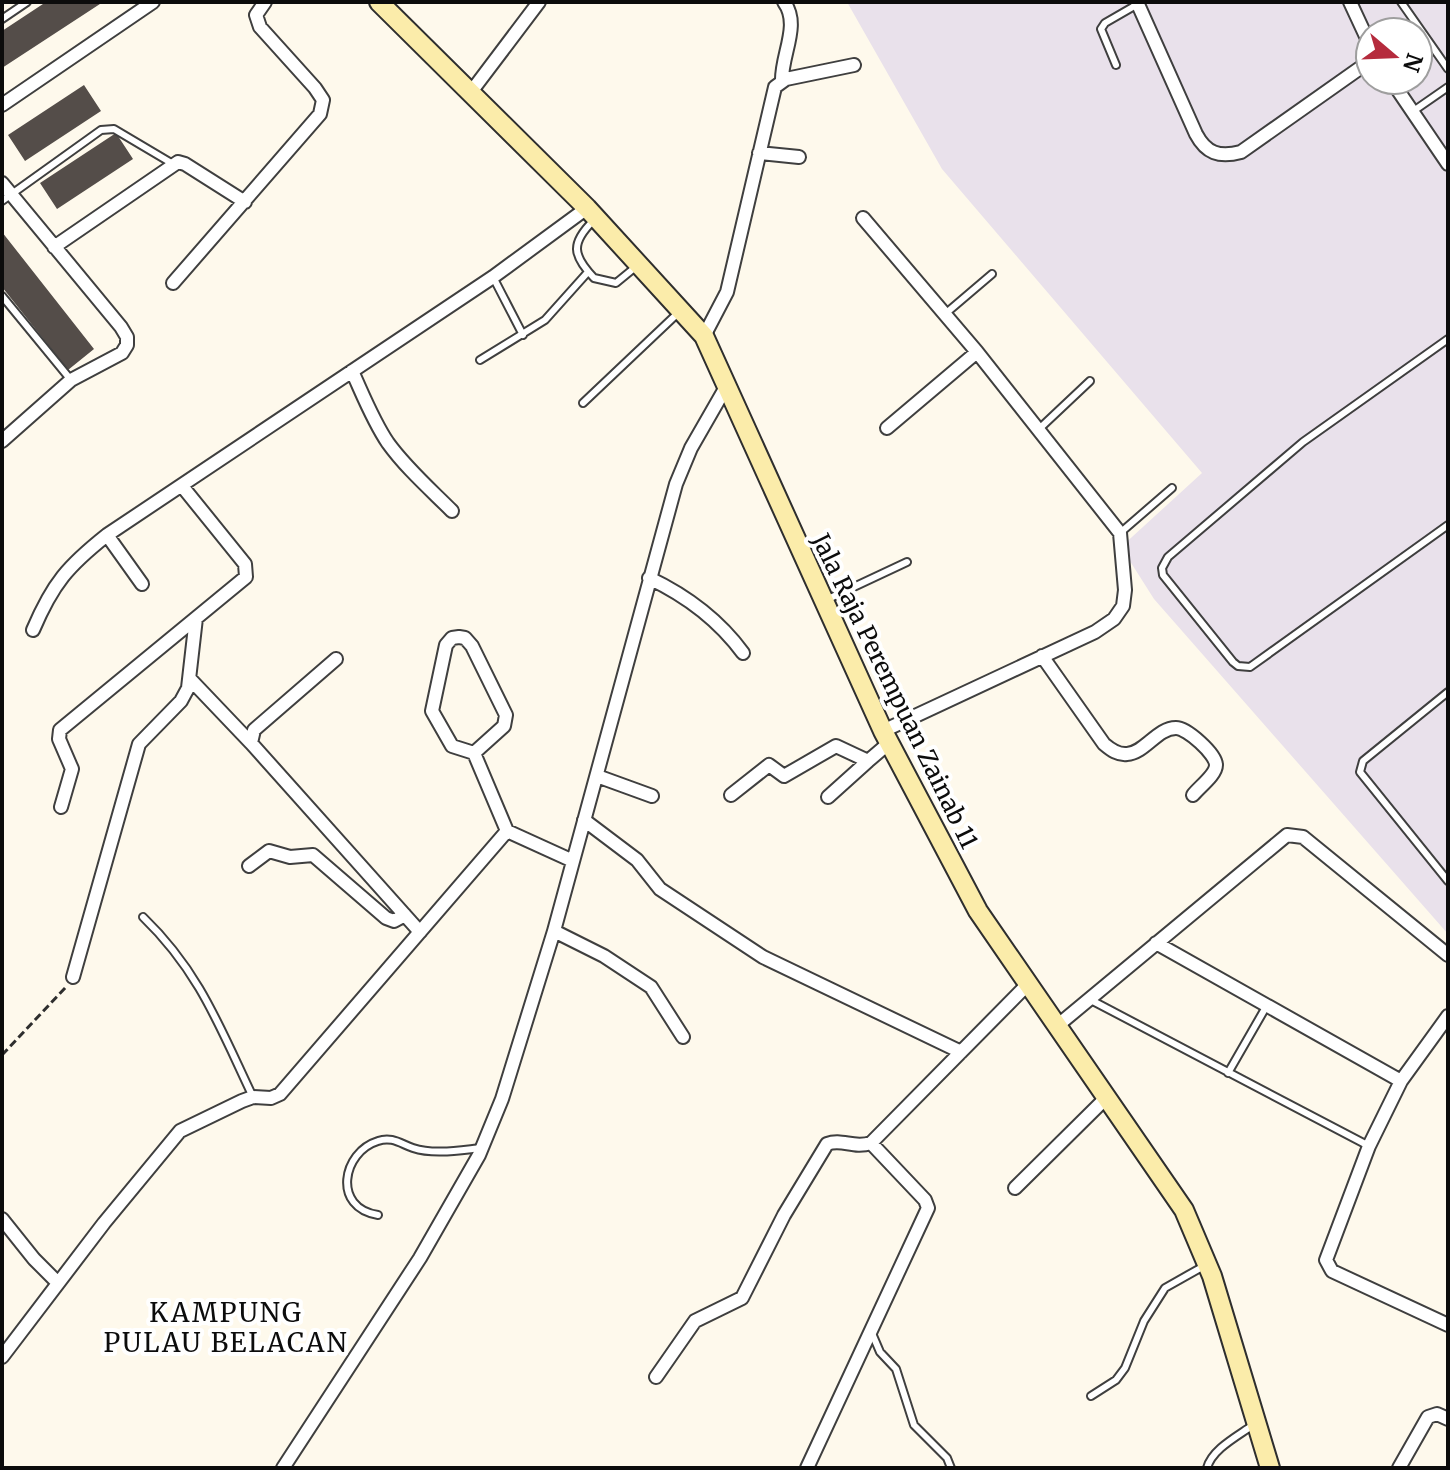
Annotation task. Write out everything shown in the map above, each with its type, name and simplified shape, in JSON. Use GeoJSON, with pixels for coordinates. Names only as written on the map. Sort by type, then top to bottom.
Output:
{"type":"FeatureCollection","features":[{"type":"Feature","properties":{"kind":"main road","name":"Jala Raja Perempuan Zainab 11"},"geometry":{"type":"LineString","coordinates":[[379,2],[592,213],[704,336],[886,737],[978,911],[1184,1210],[1207,1264],[1270,1468]]}},
{"type":"Feature","properties":{"kind":"street"},"geometry":{"type":"LineString","coordinates":[[2,105],[153,2]]}},
{"type":"Feature","properties":{"kind":"street"},"geometry":{"type":"LineString","coordinates":[[173,283],[320,114],[323,100],[315,88],[260,27],[256,15],[265,2]]}},
{"type":"Feature","properties":{"kind":"street"},"geometry":{"type":"LineString","coordinates":[[471,92],[539,2]]}},
{"type":"Feature","properties":{"kind":"street"},"geometry":{"type":"LineString","coordinates":[[782,81],[782,65],[792,17],[784,2]]}},
{"type":"Feature","properties":{"kind":"street"},"geometry":{"type":"LineString","coordinates":[[1137,3],[1202,146],[1215,154],[1227,156],[1241,152],[1354,72]]}},
{"type":"Feature","properties":{"kind":"street"},"geometry":{"type":"LineString","coordinates":[[704,336],[727,294],[773,92],[782,81],[854,65]]}},
{"type":"Feature","properties":{"kind":"street"},"geometry":{"type":"LineString","coordinates":[[1402,96],[1448,164]]}},
{"type":"Feature","properties":{"kind":"street"},"geometry":{"type":"LineString","coordinates":[[759,153],[799,157]]}},
{"type":"Feature","properties":{"kind":"street"},"geometry":{"type":"LineString","coordinates":[[54,247],[178,162],[245,202]]}},
{"type":"Feature","properties":{"kind":"street"},"geometry":{"type":"LineString","coordinates":[[2,183],[6,198],[54,247],[127,337],[122,353],[71,380],[2,441]]}},
{"type":"Feature","properties":{"kind":"street"},"geometry":{"type":"LineString","coordinates":[[33,630],[45,601],[60,577],[74,561],[107,535],[592,213]]}},
{"type":"Feature","properties":{"kind":"street"},"geometry":{"type":"LineString","coordinates":[[828,797],[868,761],[886,737],[1095,632],[1119,613],[1125,590],[1120,533],[977,352],[863,218]]}},
{"type":"Feature","properties":{"kind":"street"},"geometry":{"type":"LineString","coordinates":[[887,428],[977,352]]}},
{"type":"Feature","properties":{"kind":"street"},"geometry":{"type":"LineString","coordinates":[[352,371],[373,418],[389,443],[452,511]]}},
{"type":"Feature","properties":{"kind":"street"},"geometry":{"type":"LineString","coordinates":[[283,1468],[420,1258],[482,1148],[502,1099],[554,931],[649,578],[681,472],[726,387]]}},
{"type":"Feature","properties":{"kind":"street"},"geometry":{"type":"LineString","coordinates":[[61,807],[72,769],[59,739],[60,730],[243,580],[247,568],[182,486]]}},
{"type":"Feature","properties":{"kind":"street"},"geometry":{"type":"LineString","coordinates":[[107,535],[142,584]]}},
{"type":"Feature","properties":{"kind":"street"},"geometry":{"type":"LineString","coordinates":[[649,578],[686,597],[722,627],[743,653]]}},
{"type":"Feature","properties":{"kind":"street"},"geometry":{"type":"LineString","coordinates":[[73,977],[139,744],[181,701],[190,679],[196,618]]}},
{"type":"Feature","properties":{"kind":"street"},"geometry":{"type":"LineString","coordinates":[[474,753],[504,726],[506,715],[472,646],[459,637],[452,638],[446,645],[432,711],[452,746],[474,753],[507,831],[573,861]]}},
{"type":"Feature","properties":{"kind":"street"},"geometry":{"type":"LineString","coordinates":[[1042,656],[1104,744],[1116,753],[1131,754],[1166,730],[1183,729],[1191,734],[1213,756],[1216,765],[1193,795]]}},
{"type":"Feature","properties":{"kind":"street"},"geometry":{"type":"LineString","coordinates":[[251,743],[254,730],[336,659]]}},
{"type":"Feature","properties":{"kind":"street"},"geometry":{"type":"LineString","coordinates":[[190,679],[420,932]]}},
{"type":"Feature","properties":{"kind":"street"},"geometry":{"type":"LineString","coordinates":[[731,795],[769,765],[784,776],[832,747],[844,748],[868,761]]}},
{"type":"Feature","properties":{"kind":"street"},"geometry":{"type":"LineString","coordinates":[[597,776],[652,796]]}},
{"type":"Feature","properties":{"kind":"street"},"geometry":{"type":"LineString","coordinates":[[584,820],[637,860],[660,889],[763,957],[961,1052]]}},
{"type":"Feature","properties":{"kind":"street"},"geometry":{"type":"LineString","coordinates":[[2,1357],[178,1132],[253,1097],[271,1098],[280,1094],[507,831]]}},
{"type":"Feature","properties":{"kind":"street"},"geometry":{"type":"LineString","coordinates":[[1057,1026],[1282,838],[1292,834],[1303,837],[1448,955]]}},
{"type":"Feature","properties":{"kind":"street"},"geometry":{"type":"LineString","coordinates":[[249,866],[269,851],[290,857],[313,855],[334,837]]}},
{"type":"Feature","properties":{"kind":"street"},"geometry":{"type":"LineString","coordinates":[[313,855],[386,918],[394,921],[405,915]]}},
{"type":"Feature","properties":{"kind":"street"},"geometry":{"type":"LineString","coordinates":[[554,931],[604,956],[651,987],[683,1037]]}},
{"type":"Feature","properties":{"kind":"street"},"geometry":{"type":"LineString","coordinates":[[1156,943],[1401,1081]]}},
{"type":"Feature","properties":{"kind":"street"},"geometry":{"type":"LineString","coordinates":[[656,1377],[695,1321],[742,1298],[784,1215],[827,1144],[836,1141],[859,1147],[871,1143],[1028,984]]}},
{"type":"Feature","properties":{"kind":"street"},"geometry":{"type":"LineString","coordinates":[[1448,1016],[1401,1081],[1369,1146],[1326,1255],[1326,1264],[1332,1271],[1448,1325]]}},
{"type":"Feature","properties":{"kind":"street"},"geometry":{"type":"LineString","coordinates":[[1015,1188],[1107,1097]]}},
{"type":"Feature","properties":{"kind":"street"},"geometry":{"type":"LineString","coordinates":[[807,1468],[928,1208],[925,1200],[871,1143]]}},
{"type":"Feature","properties":{"kind":"street"},"geometry":{"type":"LineString","coordinates":[[2,1219],[58,1283]]}},
{"type":"Feature","properties":{"kind":"street"},"geometry":{"type":"LineString","coordinates":[[1404,1466],[1428,1417],[1437,1414],[1448,1419]]}},
{"type":"Feature","properties":{"kind":"lane"},"geometry":{"type":"LineString","coordinates":[[2,19],[27,2]]}},
{"type":"Feature","properties":{"kind":"lane"},"geometry":{"type":"LineString","coordinates":[[1401,2],[1448,69]]}},
{"type":"Feature","properties":{"kind":"lane"},"geometry":{"type":"LineString","coordinates":[[1116,65],[1101,29],[1113,17],[1137,3]]}},
{"type":"Feature","properties":{"kind":"lane"},"geometry":{"type":"LineString","coordinates":[[1412,112],[1448,87]]}},
{"type":"Feature","properties":{"kind":"lane"},"geometry":{"type":"LineString","coordinates":[[6,198],[101,130],[114,129],[173,164]]}},
{"type":"Feature","properties":{"kind":"lane"},"geometry":{"type":"LineString","coordinates":[[592,213],[576,247],[588,272],[603,282],[616,283],[638,265]]}},
{"type":"Feature","properties":{"kind":"lane"},"geometry":{"type":"LineString","coordinates":[[480,360],[545,320],[588,272]]}},
{"type":"Feature","properties":{"kind":"lane"},"geometry":{"type":"LineString","coordinates":[[945,314],[992,274]]}},
{"type":"Feature","properties":{"kind":"lane"},"geometry":{"type":"LineString","coordinates":[[493,277],[523,335]]}},
{"type":"Feature","properties":{"kind":"lane"},"geometry":{"type":"LineString","coordinates":[[2,296],[71,380]]}},
{"type":"Feature","properties":{"kind":"lane"},"geometry":{"type":"LineString","coordinates":[[583,403],[681,311]]}},
{"type":"Feature","properties":{"kind":"lane"},"geometry":{"type":"LineString","coordinates":[[1447,342],[1303,442],[1168,557],[1164,562],[1163,575],[1233,662],[1250,667],[1448,525]]}},
{"type":"Feature","properties":{"kind":"lane"},"geometry":{"type":"LineString","coordinates":[[1038,430],[1090,381]]}},
{"type":"Feature","properties":{"kind":"lane"},"geometry":{"type":"LineString","coordinates":[[1120,533],[1172,488]]}},
{"type":"Feature","properties":{"kind":"lane"},"geometry":{"type":"LineString","coordinates":[[823,602],[907,562]]}},
{"type":"Feature","properties":{"kind":"lane"},"geometry":{"type":"LineString","coordinates":[[1448,692],[1363,761],[1360,772],[1448,881]]}},
{"type":"Feature","properties":{"kind":"lane"},"geometry":{"type":"LineString","coordinates":[[143,917],[170,943],[201,987],[253,1097]]}},
{"type":"Feature","properties":{"kind":"lane"},"geometry":{"type":"LineString","coordinates":[[1089,999],[1369,1146]]}},
{"type":"Feature","properties":{"kind":"lane"},"geometry":{"type":"LineString","coordinates":[[1228,1073],[1267,1005]]}},
{"type":"Feature","properties":{"kind":"lane"},"geometry":{"type":"LineString","coordinates":[[378,1215],[356,1207],[347,1194],[348,1176],[356,1158],[369,1145],[388,1139],[424,1151],[482,1148]]}},
{"type":"Feature","properties":{"kind":"lane"},"geometry":{"type":"LineString","coordinates":[[1091,1396],[1116,1380],[1125,1368],[1144,1321],[1165,1288],[1207,1264]]}},
{"type":"Feature","properties":{"kind":"lane"},"geometry":{"type":"LineString","coordinates":[[871,1331],[880,1352],[896,1369],[914,1425],[947,1458],[951,1468]]}},
{"type":"Feature","properties":{"kind":"lane"},"geometry":{"type":"LineString","coordinates":[[1207,1468],[1208,1462],[1220,1449],[1255,1423]]}},
{"type":"Feature","properties":{"kind":"path"},"geometry":{"type":"LineString","coordinates":[[2,1055],[73,977]]}},
{"type":"Feature","properties":{"kind":"shaded area"},"geometry":{"type":"Polygon","coordinates":[[[847,2],[1448,2],[1448,934],[1154,599],[1121,547],[1202,473],[942,169],[847,2]]]}},
{"type":"Feature","properties":{"kind":"building"},"geometry":{"type":"Polygon","coordinates":[[[46,2],[103,2],[2,68],[2,31],[46,2]]]}},
{"type":"Feature","properties":{"kind":"building"},"geometry":{"type":"Polygon","coordinates":[[[84,85],[101,111],[25,161],[8,135],[84,85]]]}},
{"type":"Feature","properties":{"kind":"building"},"geometry":{"type":"Polygon","coordinates":[[[116,133],[133,159],[57,209],[40,183],[116,133]]]}},
{"type":"Feature","properties":{"kind":"building"},"geometry":{"type":"Polygon","coordinates":[[[2,232],[94,349],[68,370],[2,287],[2,232]]]}},
{"type":"Feature","properties":{"kind":"district","name":"KAMPUNG PULAU BELACAN"},"geometry":{"type":"Point","coordinates":[226,1327]}}]}
